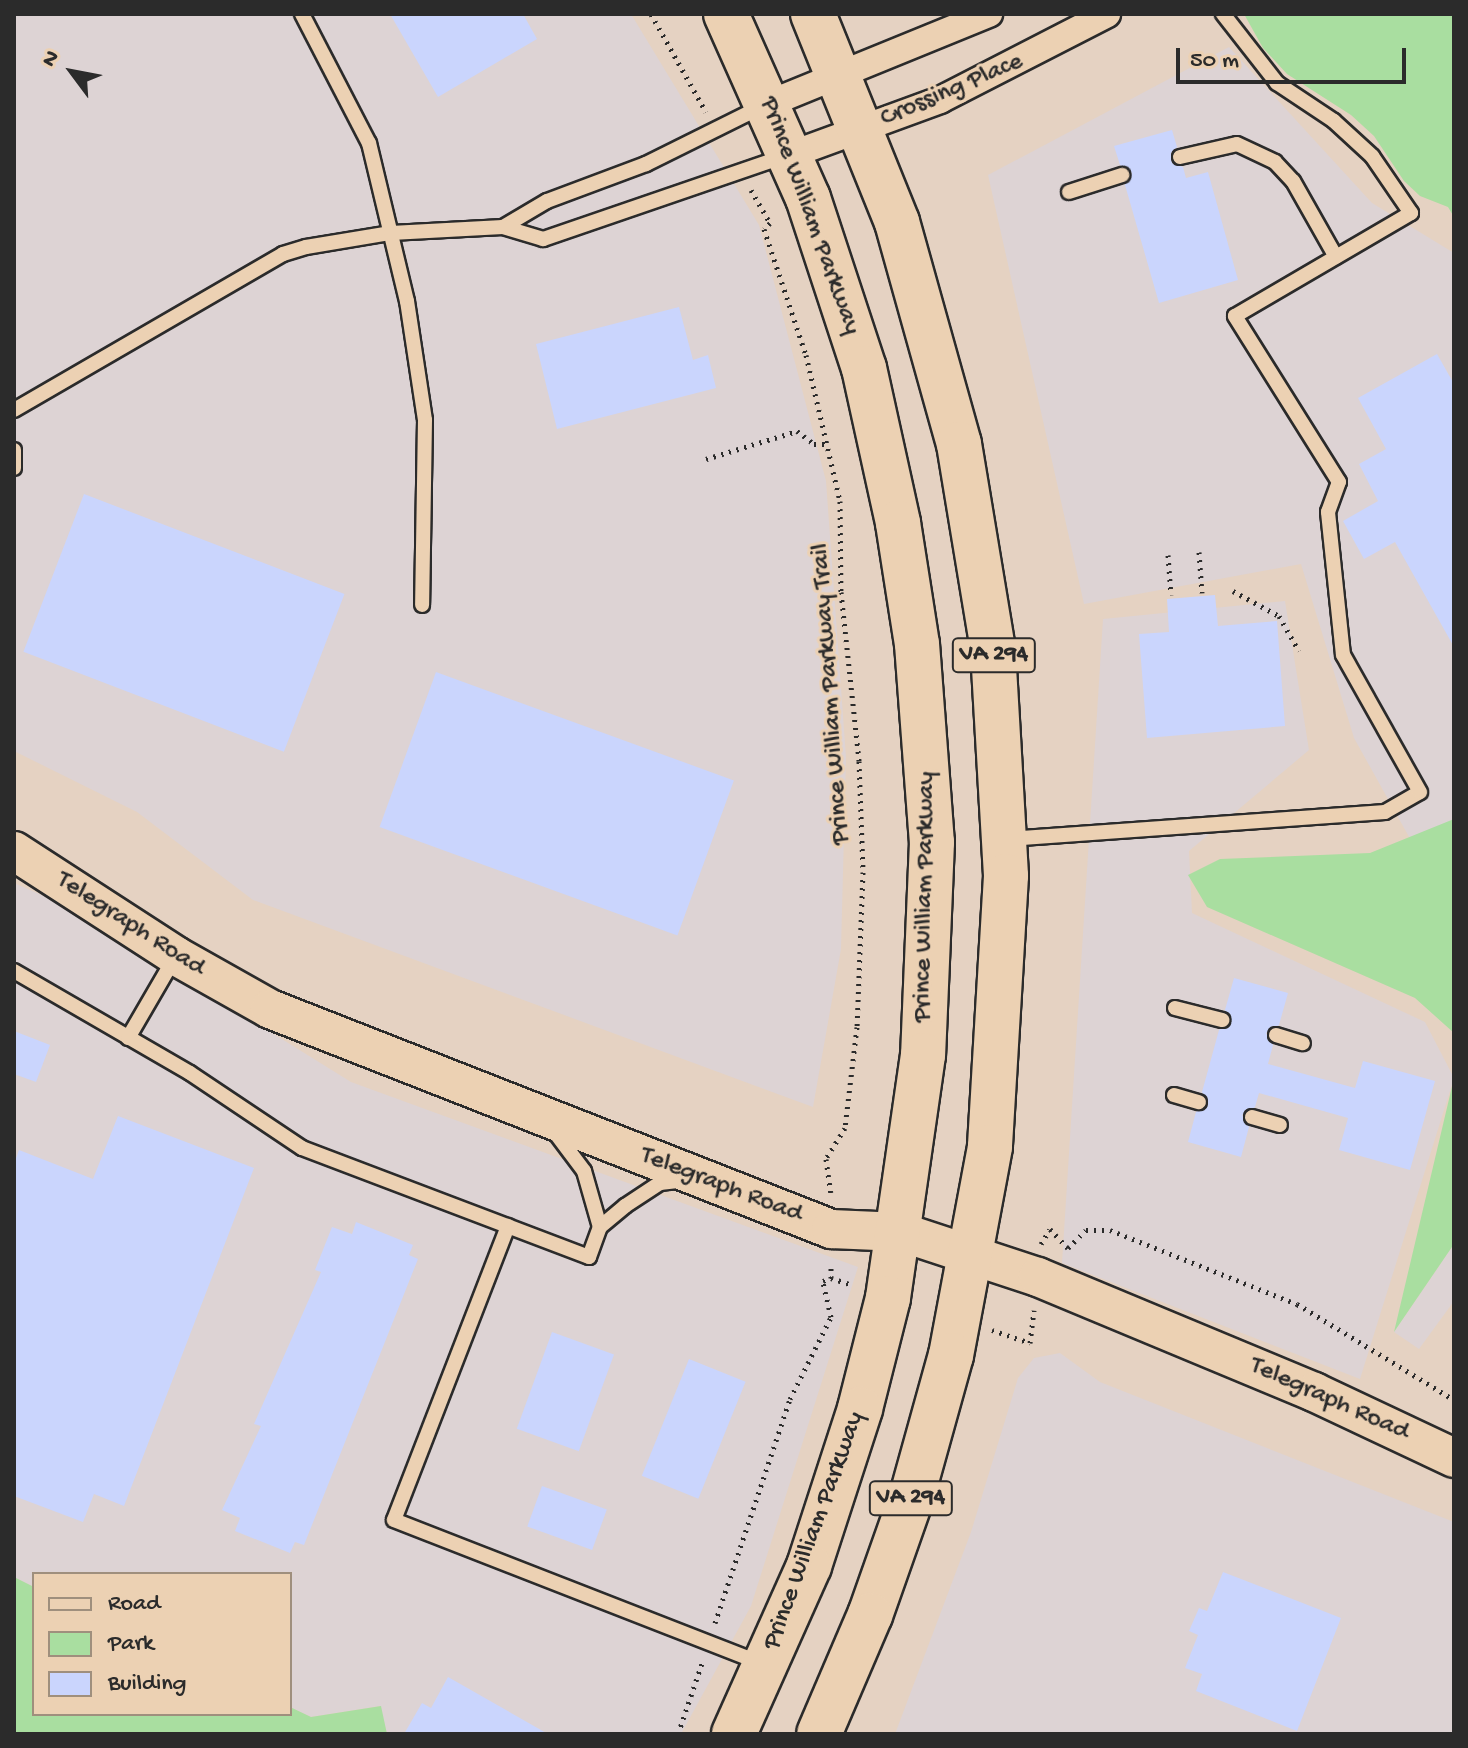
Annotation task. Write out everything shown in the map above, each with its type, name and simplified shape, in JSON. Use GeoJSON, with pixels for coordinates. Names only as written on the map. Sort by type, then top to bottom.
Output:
{"type":"FeatureCollection","features":[{"type":"Feature","properties":{"kind":"highway","name":"Prince William Parkway"},"geometry":{"type":"LineString","coordinates":[[726,14],[768,104],[829,252],[864,368],[898,523],[926,728],[932,842],[930,948],[901,1232],[860,1409],[809,1566],[734,1734]]}},
{"type":"Feature","properties":{"kind":"highway","name":"VA 294"},"geometry":{"type":"LineString","coordinates":[[813,14],[863,129],[931,330],[959,444],[993,650],[1005,840],[1000,1049],[972,1253],[951,1355],[912,1496],[832,1716]]}},
{"type":"Feature","properties":{"kind":"main road","name":"Telegraph Road"},"geometry":{"type":"LineString","coordinates":[[14,851],[176,956],[270,1009],[831,1229],[901,1232],[972,1253],[1216,1350],[1454,1458]]}},
{"type":"Feature","properties":{"kind":"street"},"geometry":{"type":"LineString","coordinates":[[768,104],[989,14]]}},
{"type":"Feature","properties":{"kind":"street","name":"Crossing Place"},"geometry":{"type":"LineString","coordinates":[[790,155],[1003,72],[1107,14]]}},
{"type":"Feature","properties":{"kind":"lane"},"geometry":{"type":"LineString","coordinates":[[302,14],[369,143],[391,233],[425,420],[422,605]]}},
{"type":"Feature","properties":{"kind":"lane"},"geometry":{"type":"LineString","coordinates":[[1005,840],[1385,812],[1420,792],[1343,655],[1328,512],[1339,482],[1235,316],[1411,213],[1372,156],[1334,121],[1277,83],[1223,14]]}},
{"type":"Feature","properties":{"kind":"lane"},"geometry":{"type":"LineString","coordinates":[[503,227],[547,201],[646,164],[768,104]]}},
{"type":"Feature","properties":{"kind":"lane"},"geometry":{"type":"LineString","coordinates":[[1180,157],[1237,144],[1275,162],[1293,181],[1336,257]]}},
{"type":"Feature","properties":{"kind":"lane"},"geometry":{"type":"LineString","coordinates":[[14,410],[283,254],[391,233],[503,227],[543,239],[790,155]]}},
{"type":"Feature","properties":{"kind":"lane"},"geometry":{"type":"LineString","coordinates":[[1069,192],[1122,175]]}},
{"type":"Feature","properties":{"kind":"lane"},"geometry":{"type":"LineString","coordinates":[[14,450],[14,468]]}},
{"type":"Feature","properties":{"kind":"lane"},"geometry":{"type":"LineString","coordinates":[[128,1038],[176,956]]}},
{"type":"Feature","properties":{"kind":"lane"},"geometry":{"type":"LineString","coordinates":[[14,971],[128,1038],[302,1148],[589,1257],[600,1227],[660,1183],[701,1179]]}},
{"type":"Feature","properties":{"kind":"lane"},"geometry":{"type":"LineString","coordinates":[[1175,1008],[1222,1020]]}},
{"type":"Feature","properties":{"kind":"lane"},"geometry":{"type":"LineString","coordinates":[[1276,1035],[1303,1043]]}},
{"type":"Feature","properties":{"kind":"lane"},"geometry":{"type":"LineString","coordinates":[[1174,1095],[1199,1102]]}},
{"type":"Feature","properties":{"kind":"lane"},"geometry":{"type":"LineString","coordinates":[[527,1111],[577,1158],[600,1227]]}},
{"type":"Feature","properties":{"kind":"lane"},"geometry":{"type":"LineString","coordinates":[[1252,1117],[1280,1125]]}},
{"type":"Feature","properties":{"kind":"lane"},"geometry":{"type":"LineString","coordinates":[[508,1226],[394,1520],[767,1665]]}},
{"type":"Feature","properties":{"kind":"path"},"geometry":{"type":"LineString","coordinates":[[651,14],[689,81]]}},
{"type":"Feature","properties":{"kind":"path","name":"Prince William Parkway Trail"},"geometry":{"type":"LineString","coordinates":[[770,223],[764,229],[829,444],[841,520],[841,592],[859,761],[863,872],[851,1085],[842,1138],[826,1159],[830,1166]]}},
{"type":"Feature","properties":{"kind":"path"},"geometry":{"type":"LineString","coordinates":[[706,459],[797,431],[814,444],[829,444]]}},
{"type":"Feature","properties":{"kind":"path"},"geometry":{"type":"LineString","coordinates":[[1199,552],[1202,593]]}},
{"type":"Feature","properties":{"kind":"path"},"geometry":{"type":"LineString","coordinates":[[1168,555],[1171,595]]}},
{"type":"Feature","properties":{"kind":"path"},"geometry":{"type":"LineString","coordinates":[[1233,591],[1279,616],[1299,651]]}},
{"type":"Feature","properties":{"kind":"path"},"geometry":{"type":"LineString","coordinates":[[1042,1235],[1050,1229],[1068,1248],[1086,1230],[1110,1230],[1297,1304],[1454,1400]]}},
{"type":"Feature","properties":{"kind":"path"},"geometry":{"type":"LineString","coordinates":[[720,1606],[790,1399],[831,1317],[823,1281],[831,1278]]}},
{"type":"Feature","properties":{"kind":"path"},"geometry":{"type":"LineString","coordinates":[[678,1734],[698,1677]]}},
{"type":"Feature","properties":{"kind":"shaded area"},"geometry":{"type":"Polygon","coordinates":[[[14,14],[631,14],[759,225],[826,481],[846,757],[841,949],[813,1107],[253,900],[137,812],[14,751],[14,14]]]}},
{"type":"Feature","properties":{"kind":"shaded area"},"geometry":{"type":"Polygon","coordinates":[[[1229,47],[1372,203],[1454,253],[1454,830],[1418,853],[1354,738],[1301,564],[1084,604],[988,175],[1229,47]]]}},
{"type":"Feature","properties":{"kind":"shaded area"},"geometry":{"type":"Polygon","coordinates":[[[1285,601],[1309,750],[1189,851],[1192,913],[1425,1022],[1454,1078],[1360,1379],[1062,1263],[1103,619],[1285,601]]]}},
{"type":"Feature","properties":{"kind":"shaded area"},"geometry":{"type":"Polygon","coordinates":[[[14,883],[69,907],[351,1082],[858,1267],[751,1606],[681,1734],[387,1734],[380,1706],[311,1717],[292,1708],[292,1572],[32,1572],[32,1586],[14,1577],[14,883]]]}},
{"type":"Feature","properties":{"kind":"shaded area"},"geometry":{"type":"Polygon","coordinates":[[[1454,1244],[1454,1301],[1419,1349],[1394,1332],[1454,1244]]]}},
{"type":"Feature","properties":{"kind":"shaded area"},"geometry":{"type":"Polygon","coordinates":[[[1060,1353],[1100,1382],[1454,1522],[1454,1734],[895,1734],[971,1532],[1018,1378],[1034,1358],[1060,1353]]]}},
{"type":"Feature","properties":{"kind":"green space"},"geometry":{"type":"Polygon","coordinates":[[[1244,14],[1454,14],[1454,217],[1448,207],[1420,196],[1404,181],[1374,136],[1351,115],[1287,74],[1263,48],[1244,14]]]}},
{"type":"Feature","properties":{"kind":"green space"},"geometry":{"type":"Polygon","coordinates":[[[1454,819],[1454,1033],[1415,998],[1207,907],[1188,875],[1220,859],[1370,853],[1454,819]]]}},
{"type":"Feature","properties":{"kind":"green space"},"geometry":{"type":"Polygon","coordinates":[[[1454,1078],[1454,1244],[1394,1332],[1454,1078]]]}},
{"type":"Feature","properties":{"kind":"green space"},"geometry":{"type":"Polygon","coordinates":[[[14,1577],[32,1586],[32,1716],[292,1716],[292,1708],[311,1717],[381,1706],[387,1734],[14,1734],[14,1577]]]}},
{"type":"Feature","properties":{"kind":"building"},"geometry":{"type":"Polygon","coordinates":[[[390,14],[523,14],[537,39],[438,97],[390,14]]]}},
{"type":"Feature","properties":{"kind":"building"},"geometry":{"type":"Polygon","coordinates":[[[1172,130],[1177,147],[1171,153],[1172,163],[1183,167],[1186,178],[1208,172],[1238,280],[1159,303],[1125,185],[1132,173],[1120,165],[1114,146],[1172,130]]]}},
{"type":"Feature","properties":{"kind":"building"},"geometry":{"type":"Polygon","coordinates":[[[679,307],[693,360],[708,355],[716,388],[557,429],[536,344],[679,307]]]}},
{"type":"Feature","properties":{"kind":"building"},"geometry":{"type":"Polygon","coordinates":[[[1437,354],[1454,384],[1454,647],[1395,542],[1364,559],[1343,521],[1378,501],[1359,464],[1386,449],[1358,398],[1437,354]]]}},
{"type":"Feature","properties":{"kind":"building"},"geometry":{"type":"Polygon","coordinates":[[[84,494],[344,594],[284,752],[23,652],[84,494]]]}},
{"type":"Feature","properties":{"kind":"building"},"geometry":{"type":"Polygon","coordinates":[[[1215,595],[1218,626],[1277,621],[1285,726],[1147,738],[1139,634],[1169,632],[1167,599],[1215,595]]]}},
{"type":"Feature","properties":{"kind":"building"},"geometry":{"type":"Polygon","coordinates":[[[436,672],[734,780],[677,935],[380,827],[436,672]]]}},
{"type":"Feature","properties":{"kind":"building"},"geometry":{"type":"Polygon","coordinates":[[[1234,978],[1288,993],[1279,1025],[1266,1033],[1273,1045],[1268,1064],[1355,1088],[1363,1061],[1435,1081],[1410,1170],[1339,1150],[1348,1118],[1259,1093],[1255,1107],[1242,1115],[1249,1127],[1241,1157],[1188,1142],[1196,1112],[1208,1105],[1202,1092],[1219,1030],[1231,1023],[1225,1010],[1234,978]]]}},
{"type":"Feature","properties":{"kind":"building"},"geometry":{"type":"Polygon","coordinates":[[[14,1031],[50,1045],[36,1082],[14,1074],[14,1031]]]}},
{"type":"Feature","properties":{"kind":"building"},"geometry":{"type":"Polygon","coordinates":[[[118,1116],[254,1168],[124,1506],[94,1494],[83,1522],[14,1496],[14,1164],[19,1150],[93,1179],[118,1116]]]}},
{"type":"Feature","properties":{"kind":"building"},"geometry":{"type":"Polygon","coordinates":[[[356,1222],[413,1245],[409,1255],[418,1259],[304,1545],[295,1542],[290,1553],[235,1531],[240,1518],[222,1510],[261,1426],[254,1424],[321,1272],[315,1270],[332,1227],[352,1234],[356,1222]]]}},
{"type":"Feature","properties":{"kind":"building"},"geometry":{"type":"Polygon","coordinates":[[[552,1332],[614,1355],[579,1451],[517,1429],[552,1332]]]}},
{"type":"Feature","properties":{"kind":"building"},"geometry":{"type":"Polygon","coordinates":[[[689,1359],[746,1382],[698,1499],[642,1476],[689,1359]]]}},
{"type":"Feature","properties":{"kind":"building"},"geometry":{"type":"Polygon","coordinates":[[[542,1486],[607,1510],[592,1550],[527,1526],[542,1486]]]}},
{"type":"Feature","properties":{"kind":"building"},"geometry":{"type":"Polygon","coordinates":[[[1223,1572],[1341,1618],[1297,1731],[1196,1691],[1202,1674],[1185,1668],[1198,1635],[1189,1631],[1199,1608],[1207,1611],[1223,1572]]]}},
{"type":"Feature","properties":{"kind":"building"},"geometry":{"type":"Polygon","coordinates":[[[448,1677],[548,1734],[404,1734],[422,1703],[431,1708],[448,1677]]]}}]}
